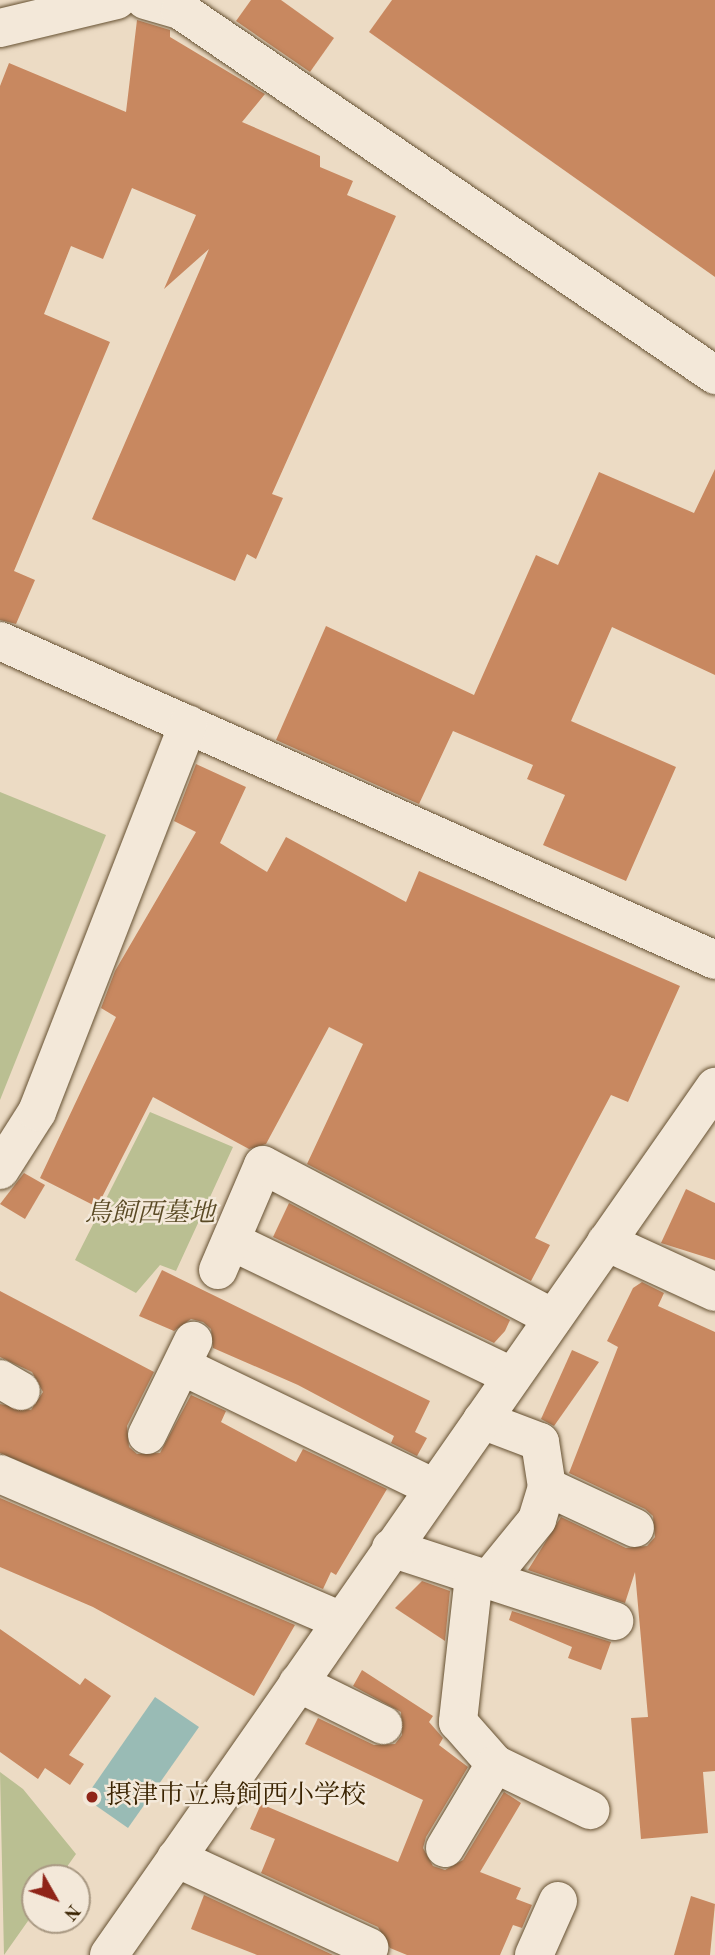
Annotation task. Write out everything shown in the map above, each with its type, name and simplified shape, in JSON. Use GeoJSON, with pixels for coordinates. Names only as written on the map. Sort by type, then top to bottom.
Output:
{"type":"FeatureCollection","features":[{"type":"Feature","properties":{"kind":"street"},"geometry":{"type":"LineString","coordinates":[[0,28],[117,0]]}},
{"type":"Feature","properties":{"kind":"street"},"geometry":{"type":"LineString","coordinates":[[145,0],[180,10],[715,376]]}},
{"type":"Feature","properties":{"kind":"street"},"geometry":{"type":"LineString","coordinates":[[0,640],[715,960]]}},
{"type":"Feature","properties":{"kind":"street"},"geometry":{"type":"LineString","coordinates":[[0,1170],[37,1112],[188,724]]}},
{"type":"Feature","properties":{"kind":"street"},"geometry":{"type":"LineString","coordinates":[[110,1955],[391,1548],[715,1087]]}},
{"type":"Feature","properties":{"kind":"street"},"geometry":{"type":"LineString","coordinates":[[512,1376],[225,1256],[262,1165],[553,1318]]}},
{"type":"Feature","properties":{"kind":"street"},"geometry":{"type":"LineString","coordinates":[[606,1242],[715,1292]]}},
{"type":"Feature","properties":{"kind":"street"},"geometry":{"type":"LineString","coordinates":[[147,1435],[188,1354],[434,1488]]}},
{"type":"Feature","properties":{"kind":"street"},"geometry":{"type":"LineString","coordinates":[[482,1420],[540,1442],[547,1487],[537,1520],[481,1578],[458,1722],[495,1764],[590,1810]]}},
{"type":"Feature","properties":{"kind":"street"},"geometry":{"type":"LineString","coordinates":[[0,1474],[341,1621]]}},
{"type":"Feature","properties":{"kind":"street"},"geometry":{"type":"LineString","coordinates":[[547,1487],[635,1528]]}},
{"type":"Feature","properties":{"kind":"street"},"geometry":{"type":"LineString","coordinates":[[391,1548],[614,1621]]}},
{"type":"Feature","properties":{"kind":"street"},"geometry":{"type":"LineString","coordinates":[[298,1683],[383,1726]]}},
{"type":"Feature","properties":{"kind":"street"},"geometry":{"type":"LineString","coordinates":[[445,1848],[495,1764]]}},
{"type":"Feature","properties":{"kind":"street"},"geometry":{"type":"LineString","coordinates":[[177,1857],[369,1947]]}},
{"type":"Feature","properties":{"kind":"street"},"geometry":{"type":"LineString","coordinates":[[534,1955],[558,1901]]}},
{"type":"Feature","properties":{"kind":"green space"},"geometry":{"type":"Polygon","coordinates":[[[0,792],[106,835],[0,1100],[0,792]]]}},
{"type":"Feature","properties":{"kind":"green space","name":"鳥飼西墓地"},"geometry":{"type":"Polygon","coordinates":[[[150,1112],[233,1147],[176,1271],[160,1265],[136,1293],[75,1260],[150,1112]]]}},
{"type":"Feature","properties":{"kind":"green space"},"geometry":{"type":"Polygon","coordinates":[[[0,1772],[23,1789],[76,1854],[69,1864],[21,1864],[21,1931],[4,1955],[0,1772]]]}},
{"type":"Feature","properties":{"kind":"water"},"geometry":{"type":"Polygon","coordinates":[[[155,1697],[199,1727],[128,1828],[85,1798],[155,1697]]]}},
{"type":"Feature","properties":{"kind":"building"},"geometry":{"type":"Polygon","coordinates":[[[251,0],[281,0],[334,38],[310,72],[236,21],[251,0]]]}},
{"type":"Feature","properties":{"kind":"building"},"geometry":{"type":"Polygon","coordinates":[[[392,0],[715,0],[715,277],[369,32],[392,0]]]}},
{"type":"Feature","properties":{"kind":"building"},"geometry":{"type":"Polygon","coordinates":[[[137,20],[170,30],[170,37],[265,94],[242,122],[320,156],[320,167],[353,181],[347,195],[396,216],[272,494],[283,498],[256,559],[247,554],[235,581],[92,519],[209,249],[164,289],[196,215],[132,188],[103,259],[71,246],[44,314],[110,342],[14,571],[35,580],[16,624],[0,620],[0,86],[9,63],[126,112],[137,20]]]}},
{"type":"Feature","properties":{"kind":"building"},"geometry":{"type":"Polygon","coordinates":[[[715,469],[715,675],[612,627],[571,721],[676,767],[626,881],[543,845],[565,795],[527,779],[533,765],[453,731],[419,804],[276,740],[326,626],[474,695],[536,555],[558,565],[599,472],[694,513],[715,469]]]}},
{"type":"Feature","properties":{"kind":"building"},"geometry":{"type":"Polygon","coordinates":[[[196,764],[246,787],[220,843],[267,872],[286,837],[406,902],[419,871],[680,986],[628,1102],[611,1095],[535,1238],[550,1245],[531,1281],[307,1164],[363,1044],[329,1027],[266,1144],[249,1149],[153,1097],[97,1207],[40,1178],[116,1017],[101,1008],[115,971],[196,832],[174,821],[196,764]]]}},
{"type":"Feature","properties":{"kind":"building"},"geometry":{"type":"Polygon","coordinates":[[[24,1173],[45,1185],[25,1219],[0,1204],[24,1173]]]}},
{"type":"Feature","properties":{"kind":"building"},"geometry":{"type":"Polygon","coordinates":[[[686,1189],[715,1203],[715,1260],[661,1243],[686,1189]]]}},
{"type":"Feature","properties":{"kind":"building"},"geometry":{"type":"Polygon","coordinates":[[[289,1203],[510,1320],[505,1331],[494,1343],[273,1237],[289,1203]]]}},
{"type":"Feature","properties":{"kind":"building"},"geometry":{"type":"Polygon","coordinates":[[[162,1270],[430,1401],[415,1432],[427,1438],[417,1456],[391,1443],[394,1436],[298,1385],[213,1348],[211,1329],[203,1322],[191,1319],[174,1331],[139,1316],[162,1270]]]}},
{"type":"Feature","properties":{"kind":"building"},"geometry":{"type":"Polygon","coordinates":[[[642,1282],[664,1293],[658,1306],[715,1332],[715,1771],[703,1772],[708,1833],[641,1839],[631,1718],[648,1717],[635,1572],[625,1603],[528,1570],[561,1517],[626,1548],[647,1546],[655,1537],[653,1516],[645,1509],[569,1473],[618,1347],[607,1341],[633,1288],[642,1282]]]}},
{"type":"Feature","properties":{"kind":"building"},"geometry":{"type":"Polygon","coordinates":[[[0,1291],[154,1372],[127,1426],[129,1447],[137,1454],[160,1453],[191,1395],[226,1411],[221,1422],[296,1462],[303,1449],[387,1489],[336,1575],[331,1572],[323,1589],[0,1453],[0,1404],[31,1410],[43,1392],[32,1372],[0,1357],[0,1291]]]}},
{"type":"Feature","properties":{"kind":"building"},"geometry":{"type":"Polygon","coordinates":[[[572,1350],[599,1362],[554,1426],[541,1419],[572,1350]]]}},
{"type":"Feature","properties":{"kind":"building"},"geometry":{"type":"Polygon","coordinates":[[[0,1498],[295,1625],[254,1696],[93,1607],[0,1567],[0,1498]]]}},
{"type":"Feature","properties":{"kind":"building"},"geometry":{"type":"Polygon","coordinates":[[[422,1581],[450,1591],[445,1641],[395,1608],[422,1581]]]}},
{"type":"Feature","properties":{"kind":"building"},"geometry":{"type":"Polygon","coordinates":[[[512,1611],[611,1642],[601,1670],[568,1658],[572,1647],[509,1620],[512,1611]]]}},
{"type":"Feature","properties":{"kind":"building"},"geometry":{"type":"Polygon","coordinates":[[[0,1629],[80,1685],[85,1678],[111,1696],[69,1755],[84,1764],[70,1785],[45,1768],[38,1779],[0,1752],[0,1629]]]}},
{"type":"Feature","properties":{"kind":"building"},"geometry":{"type":"Polygon","coordinates":[[[362,1670],[433,1716],[429,1722],[443,1738],[439,1745],[468,1767],[426,1837],[423,1848],[433,1866],[445,1870],[463,1860],[504,1792],[521,1803],[480,1872],[521,1888],[516,1899],[532,1905],[522,1928],[513,1925],[500,1955],[407,1955],[390,1948],[378,1927],[261,1873],[275,1839],[250,1829],[261,1804],[398,1862],[423,1800],[305,1744],[318,1718],[374,1745],[395,1744],[402,1735],[401,1712],[353,1686],[362,1670]]]}},
{"type":"Feature","properties":{"kind":"building"},"geometry":{"type":"Polygon","coordinates":[[[204,1895],[333,1955],[257,1955],[191,1929],[204,1895]]]}},
{"type":"Feature","properties":{"kind":"building"},"geometry":{"type":"Polygon","coordinates":[[[691,1896],[715,1904],[710,1955],[674,1955],[691,1896]]]}},
{"type":"Feature","properties":{"kind":"place","name":"摂津市立鳥飼西小学校"},"geometry":{"type":"Point","coordinates":[92,1797]}}]}
